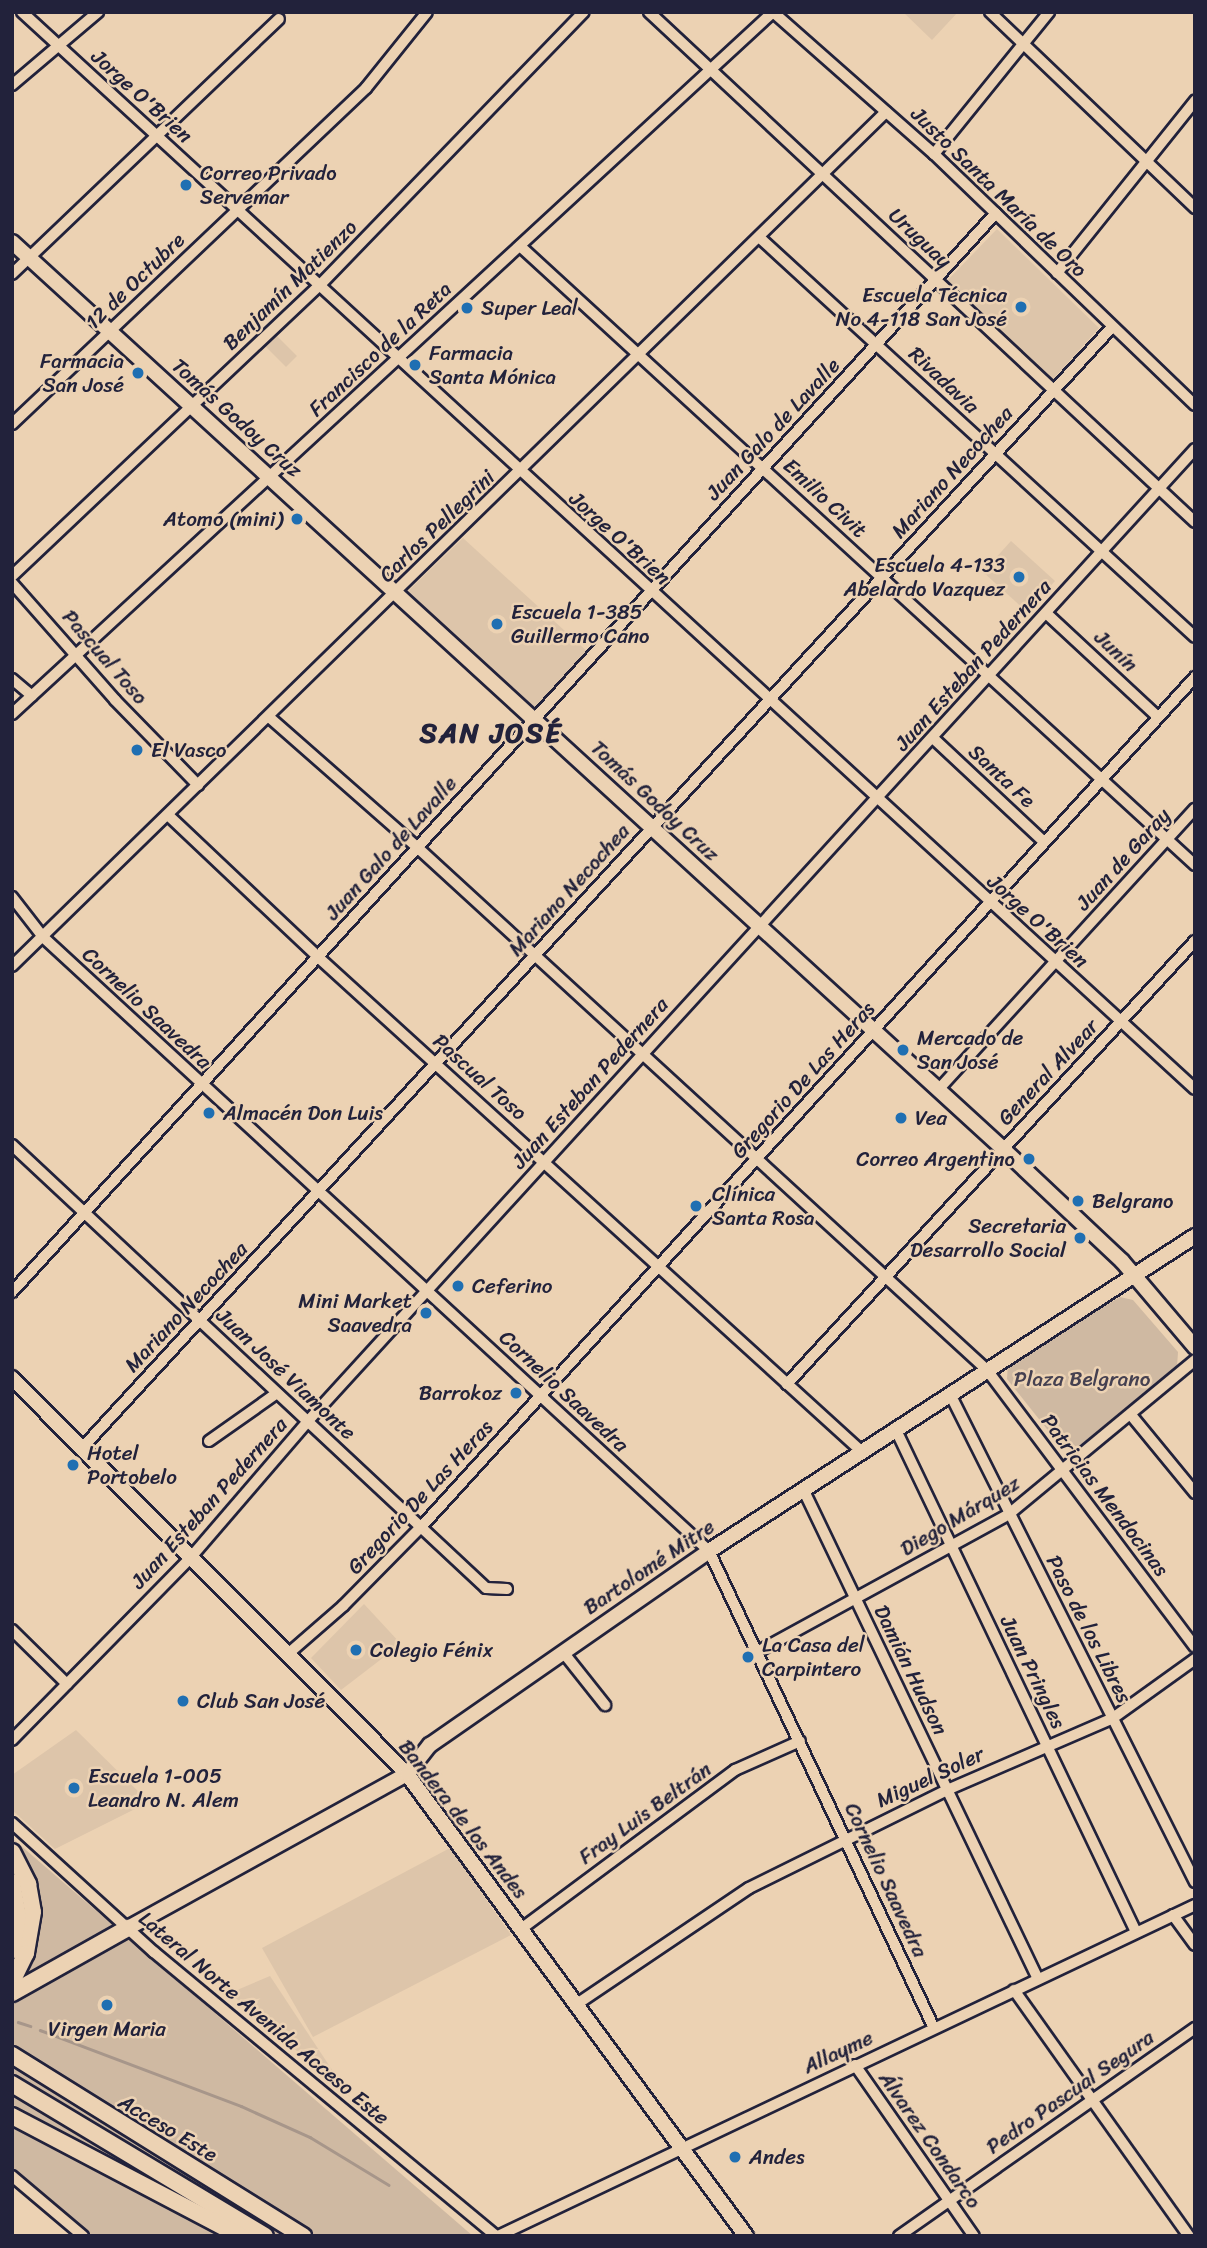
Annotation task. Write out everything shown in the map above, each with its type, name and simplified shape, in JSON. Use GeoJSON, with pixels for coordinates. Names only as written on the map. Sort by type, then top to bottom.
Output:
{"type":"FeatureCollection","features":[{"type":"Feature","properties":{"kind":"highway"},"geometry":{"type":"LineString","coordinates":[[12,1852],[29,1884],[33,1913],[26,1953],[12,1982]]}},
{"type":"Feature","properties":{"kind":"highway"},"geometry":{"type":"LineString","coordinates":[[12,1882],[18,1915],[12,1950]]}},
{"type":"Feature","properties":{"kind":"highway"},"geometry":{"type":"LineString","coordinates":[[12,1993],[128,1928]]}},
{"type":"Feature","properties":{"kind":"highway","name":"Acceso Este"},"geometry":{"type":"LineString","coordinates":[[12,2055],[303,2236]]}},
{"type":"Feature","properties":{"kind":"highway","name":"Acceso Este"},"geometry":{"type":"LineString","coordinates":[[12,2084],[265,2236]]}},
{"type":"Feature","properties":{"kind":"highway"},"geometry":{"type":"LineString","coordinates":[[12,2116],[241,2236]]}},
{"type":"Feature","properties":{"kind":"main road","name":"Tomás Godoy Cruz"},"geometry":{"type":"LineString","coordinates":[[12,242],[1002,1148],[1136,1276],[1195,1347]]}},
{"type":"Feature","properties":{"kind":"main road","name":"Bartolomé Mitre"},"geometry":{"type":"LineString","coordinates":[[128,1928],[407,1774],[430,1745],[709,1551],[1195,1236]]}},
{"type":"Feature","properties":{"kind":"main road","name":"Bandera de los Andes"},"geometry":{"type":"LineString","coordinates":[[12,1378],[407,1774],[746,2236]]}},
{"type":"Feature","properties":{"kind":"street","name":"Jorge O'Brien"},"geometry":{"type":"LineString","coordinates":[[22,12],[519,472],[1195,1089]]}},
{"type":"Feature","properties":{"kind":"street"},"geometry":{"type":"LineString","coordinates":[[12,85],[57,44],[98,12]]}},
{"type":"Feature","properties":{"kind":"street","name":"12 de Octubre"},"geometry":{"type":"LineString","coordinates":[[12,424],[366,88],[427,12]]}},
{"type":"Feature","properties":{"kind":"street","name":"Benjamín Matienzo"},"geometry":{"type":"LineString","coordinates":[[12,576],[318,286],[584,12]]}},
{"type":"Feature","properties":{"kind":"street","name":"Uruguay"},"geometry":{"type":"LineString","coordinates":[[649,12],[1195,522]]}},
{"type":"Feature","properties":{"kind":"street","name":"Francisco de la Reta"},"geometry":{"type":"LineString","coordinates":[[12,714],[773,12]]}},
{"type":"Feature","properties":{"kind":"street","name":"Justo Santa María de Oro"},"geometry":{"type":"LineString","coordinates":[[773,12],[934,154],[1195,405]]}},
{"type":"Feature","properties":{"kind":"street"},"geometry":{"type":"LineString","coordinates":[[990,12],[1195,208]]}},
{"type":"Feature","properties":{"kind":"street"},"geometry":{"type":"LineString","coordinates":[[934,154],[1049,12]]}},
{"type":"Feature","properties":{"kind":"street"},"geometry":{"type":"LineString","coordinates":[[12,274],[279,19]]}},
{"type":"Feature","properties":{"kind":"street"},"geometry":{"type":"LineString","coordinates":[[1057,272],[1195,101]]}},
{"type":"Feature","properties":{"kind":"street","name":"Carlos Pellegrini"},"geometry":{"type":"LineString","coordinates":[[12,966],[269,718],[886,112]]}},
{"type":"Feature","properties":{"kind":"street","name":"Juan Galo de Lavalle"},"geometry":{"type":"LineString","coordinates":[[12,1292],[996,213]]}},
{"type":"Feature","properties":{"kind":"street","name":"Rivadavia"},"geometry":{"type":"LineString","coordinates":[[760,238],[1195,637]]}},
{"type":"Feature","properties":{"kind":"street","name":"Emilio Civit"},"geometry":{"type":"LineString","coordinates":[[520,246],[1195,865]]}},
{"type":"Feature","properties":{"kind":"street","name":"Mariano Necochea"},"geometry":{"type":"LineString","coordinates":[[83,1447],[1112,327]]}},
{"type":"Feature","properties":{"kind":"street","name":"Juan Esteban Pedernera"},"geometry":{"type":"LineString","coordinates":[[12,1740],[192,1556],[308,1421],[642,1054],[878,800],[1195,449]]}},
{"type":"Feature","properties":{"kind":"street","name":"Pascual Toso"},"geometry":{"type":"LineString","coordinates":[[12,583],[78,654],[115,701],[198,785]]}},
{"type":"Feature","properties":{"kind":"street","name":"Junín"},"geometry":{"type":"LineString","coordinates":[[1046,613],[1158,717]]}},
{"type":"Feature","properties":{"kind":"street","name":"Gregorio De Las Heras"},"geometry":{"type":"LineString","coordinates":[[289,1653],[344,1606],[422,1526],[1195,677]]}},
{"type":"Feature","properties":{"kind":"street"},"geometry":{"type":"LineString","coordinates":[[12,680],[32,695]]}},
{"type":"Feature","properties":{"kind":"street","name":"Patricias Mendocinas"},"geometry":{"type":"LineString","coordinates":[[269,718],[418,848],[987,1370],[1195,1647]]}},
{"type":"Feature","properties":{"kind":"street","name":"Santa Fe"},"geometry":{"type":"LineString","coordinates":[[933,738],[1044,842]]}},
{"type":"Feature","properties":{"kind":"street","name":"Juan de Garay"},"geometry":{"type":"LineString","coordinates":[[938,1090],[1195,809]]}},
{"type":"Feature","properties":{"kind":"street","name":"Pascual Toso"},"geometry":{"type":"LineString","coordinates":[[169,814],[318,957],[861,1451]]}},
{"type":"Feature","properties":{"kind":"street","name":"Cornelio Saavedra"},"geometry":{"type":"LineString","coordinates":[[12,897],[43,937],[709,1551],[759,1651],[934,2028]]}},
{"type":"Feature","properties":{"kind":"street","name":"General Alvear"},"geometry":{"type":"LineString","coordinates":[[788,1384],[884,1276],[1195,941]]}},
{"type":"Feature","properties":{"kind":"street","name":"Juan José Viamonte"},"geometry":{"type":"LineString","coordinates":[[12,1145],[486,1588],[507,1589]]}},
{"type":"Feature","properties":{"kind":"street","name":"Diego Márquez"},"geometry":{"type":"LineString","coordinates":[[759,1651],[1009,1514],[1195,1360]]}},
{"type":"Feature","properties":{"kind":"street"},"geometry":{"type":"LineString","coordinates":[[209,1441],[277,1392]]}},
{"type":"Feature","properties":{"kind":"street","name":"Paso de los Libres"},"geometry":{"type":"LineString","coordinates":[[950,1394],[1195,1882]]}},
{"type":"Feature","properties":{"kind":"street"},"geometry":{"type":"LineString","coordinates":[[1131,1415],[1195,1493]]}},
{"type":"Feature","properties":{"kind":"street","name":"Juan Pringles"},"geometry":{"type":"LineString","coordinates":[[895,1428],[1136,1932]]}},
{"type":"Feature","properties":{"kind":"street","name":"Damián Hudson"},"geometry":{"type":"LineString","coordinates":[[804,1491],[1038,1979]]}},
{"type":"Feature","properties":{"kind":"street"},"geometry":{"type":"LineString","coordinates":[[12,1630],[67,1684]]}},
{"type":"Feature","properties":{"kind":"street"},"geometry":{"type":"LineString","coordinates":[[563,1652],[605,1705]]}},
{"type":"Feature","properties":{"kind":"street","name":"Miguel Soler"},"geometry":{"type":"LineString","coordinates":[[577,2004],[735,1897],[845,1838],[1047,1745],[1113,1718],[1195,1659]]}},
{"type":"Feature","properties":{"kind":"street","name":"Fray Luis Beltrán"},"geometry":{"type":"LineString","coordinates":[[521,1929],[736,1770],[800,1741]]}},
{"type":"Feature","properties":{"kind":"street","name":"Lateral Norte Avenida Acceso Este"},"geometry":{"type":"LineString","coordinates":[[12,1823],[128,1928],[349,2118],[497,2236]]}},
{"type":"Feature","properties":{"kind":"street","name":"Allayme"},"geometry":{"type":"LineString","coordinates":[[497,2236],[1195,1905]]}},
{"type":"Feature","properties":{"kind":"street"},"geometry":{"type":"LineString","coordinates":[[1173,1915],[1195,1945]]}},
{"type":"Feature","properties":{"kind":"street"},"geometry":{"type":"LineString","coordinates":[[1014,1990],[1189,2236]]}},
{"type":"Feature","properties":{"kind":"street","name":"Pedro Pascual Segura"},"geometry":{"type":"LineString","coordinates":[[899,2236],[1195,2028]]}},
{"type":"Feature","properties":{"kind":"street","name":"Álvarez Condarco"},"geometry":{"type":"LineString","coordinates":[[855,2065],[974,2236]]}},
{"type":"Feature","properties":{"kind":"street"},"geometry":{"type":"LineString","coordinates":[[12,2176],[83,2236]]}},
{"type":"Feature","properties":{"kind":"shaded area"},"geometry":{"type":"Polygon","coordinates":[[[903,12],[958,12],[932,40],[903,12]]]}},
{"type":"Feature","properties":{"kind":"shaded area","name":"Escuela Técnica No 4-118 San José"},"geometry":{"type":"Polygon","coordinates":[[[997,229],[1099,328],[1048,385],[943,285],[997,229]]]}},
{"type":"Feature","properties":{"kind":"shaded area"},"geometry":{"type":"Polygon","coordinates":[[[276,335],[297,356],[286,367],[265,346],[276,335]]]}},
{"type":"Feature","properties":{"kind":"shaded area","name":"Escuela 1-385 Guillermo Cano"},"geometry":{"type":"Polygon","coordinates":[[[463,538],[589,653],[534,712],[404,595],[463,538]]]}},
{"type":"Feature","properties":{"kind":"shaded area","name":"Escuela 4-133 Abelardo Vazquez"},"geometry":{"type":"Polygon","coordinates":[[[1011,541],[1055,581],[1027,612],[983,572],[1011,541]]]}},
{"type":"Feature","properties":{"kind":"shaded area","name":"Colegio Fénix"},"geometry":{"type":"Polygon","coordinates":[[[364,1604],[401,1644],[341,1690],[311,1658],[364,1604]]]}},
{"type":"Feature","properties":{"kind":"shaded area","name":"Escuela 1-005 Leandro N. Alem"},"geometry":{"type":"Polygon","coordinates":[[[76,1730],[149,1802],[55,1849],[12,1810],[12,1775],[76,1730]]]}},
{"type":"Feature","properties":{"kind":"shaded area"},"geometry":{"type":"Polygon","coordinates":[[[450,1848],[511,1935],[313,2037],[262,1948],[450,1848]]]}},
{"type":"Feature","properties":{"kind":"shaded area"},"geometry":{"type":"Polygon","coordinates":[[[270,1976],[350,2097],[230,1993],[270,1976]]]}},
{"type":"Feature","properties":{"kind":"green space","name":"Plaza Belgrano"},"geometry":{"type":"Polygon","coordinates":[[[1120,1297],[1133,1300],[1178,1352],[1177,1367],[1077,1450],[1062,1448],[1007,1379],[1008,1363],[1120,1297]]]}},
{"type":"Feature","properties":{"kind":"green space"},"geometry":{"type":"Polygon","coordinates":[[[12,1838],[473,2236],[91,2236],[12,2168],[12,1838]]]}},
{"type":"Feature","properties":{"kind":"waterway"},"geometry":{"type":"LineString","coordinates":[[18,2022],[30,2026]]}},
{"type":"Feature","properties":{"kind":"waterway"},"geometry":{"type":"LineString","coordinates":[[40,2030],[241,2106],[310,2137],[389,2185]]}},
{"type":"Feature","properties":{"kind":"place","name":"Correo Privado Servemar"},"geometry":{"type":"Point","coordinates":[186,185]}},
{"type":"Feature","properties":{"kind":"place","name":"Escuela Técnica No 4-118 San José"},"geometry":{"type":"Point","coordinates":[1021,307]}},
{"type":"Feature","properties":{"kind":"place","name":"Super Leal"},"geometry":{"type":"Point","coordinates":[467,308]}},
{"type":"Feature","properties":{"kind":"place","name":"Farmacia Santa Mónica"},"geometry":{"type":"Point","coordinates":[415,365]}},
{"type":"Feature","properties":{"kind":"place","name":"Farmacia San José"},"geometry":{"type":"Point","coordinates":[138,373]}},
{"type":"Feature","properties":{"kind":"place","name":"Atomo (mini)"},"geometry":{"type":"Point","coordinates":[297,519]}},
{"type":"Feature","properties":{"kind":"place","name":"Escuela 4-133 Abelardo Vazquez"},"geometry":{"type":"Point","coordinates":[1019,577]}},
{"type":"Feature","properties":{"kind":"place","name":"Escuela 1-385 Guillermo Cano"},"geometry":{"type":"Point","coordinates":[497,624]}},
{"type":"Feature","properties":{"kind":"place","name":"El Vasco"},"geometry":{"type":"Point","coordinates":[137,750]}},
{"type":"Feature","properties":{"kind":"place","name":"Mercado de San José"},"geometry":{"type":"Point","coordinates":[903,1050]}},
{"type":"Feature","properties":{"kind":"place","name":"Almacén Don Luis"},"geometry":{"type":"Point","coordinates":[209,1113]}},
{"type":"Feature","properties":{"kind":"place","name":"Vea"},"geometry":{"type":"Point","coordinates":[901,1118]}},
{"type":"Feature","properties":{"kind":"place","name":"Correo Argentino"},"geometry":{"type":"Point","coordinates":[1029,1159]}},
{"type":"Feature","properties":{"kind":"place","name":"Belgrano"},"geometry":{"type":"Point","coordinates":[1078,1201]}},
{"type":"Feature","properties":{"kind":"place","name":"Clínica Santa Rosa"},"geometry":{"type":"Point","coordinates":[696,1206]}},
{"type":"Feature","properties":{"kind":"place","name":"Secretaria Desarrollo Social"},"geometry":{"type":"Point","coordinates":[1080,1238]}},
{"type":"Feature","properties":{"kind":"place","name":"Ceferino"},"geometry":{"type":"Point","coordinates":[458,1286]}},
{"type":"Feature","properties":{"kind":"place","name":"Mini Market Saavedra"},"geometry":{"type":"Point","coordinates":[426,1313]}},
{"type":"Feature","properties":{"kind":"place","name":"Barrokoz"},"geometry":{"type":"Point","coordinates":[516,1393]}},
{"type":"Feature","properties":{"kind":"place","name":"Hotel Portobelo"},"geometry":{"type":"Point","coordinates":[73,1465]}},
{"type":"Feature","properties":{"kind":"place","name":"Colegio Fénix"},"geometry":{"type":"Point","coordinates":[356,1650]}},
{"type":"Feature","properties":{"kind":"place","name":"La Casa del Carpintero"},"geometry":{"type":"Point","coordinates":[748,1657]}},
{"type":"Feature","properties":{"kind":"place","name":"Club San José"},"geometry":{"type":"Point","coordinates":[183,1701]}},
{"type":"Feature","properties":{"kind":"place","name":"Escuela 1-005 Leandro N. Alem"},"geometry":{"type":"Point","coordinates":[74,1788]}},
{"type":"Feature","properties":{"kind":"place","name":"Virgen Maria"},"geometry":{"type":"Point","coordinates":[107,2005]}},
{"type":"Feature","properties":{"kind":"place","name":"Andes"},"geometry":{"type":"Point","coordinates":[735,2157]}},
{"type":"Feature","properties":{"kind":"district","name":"SAN JOSÉ"},"geometry":{"type":"Point","coordinates":[491,733]}}]}
